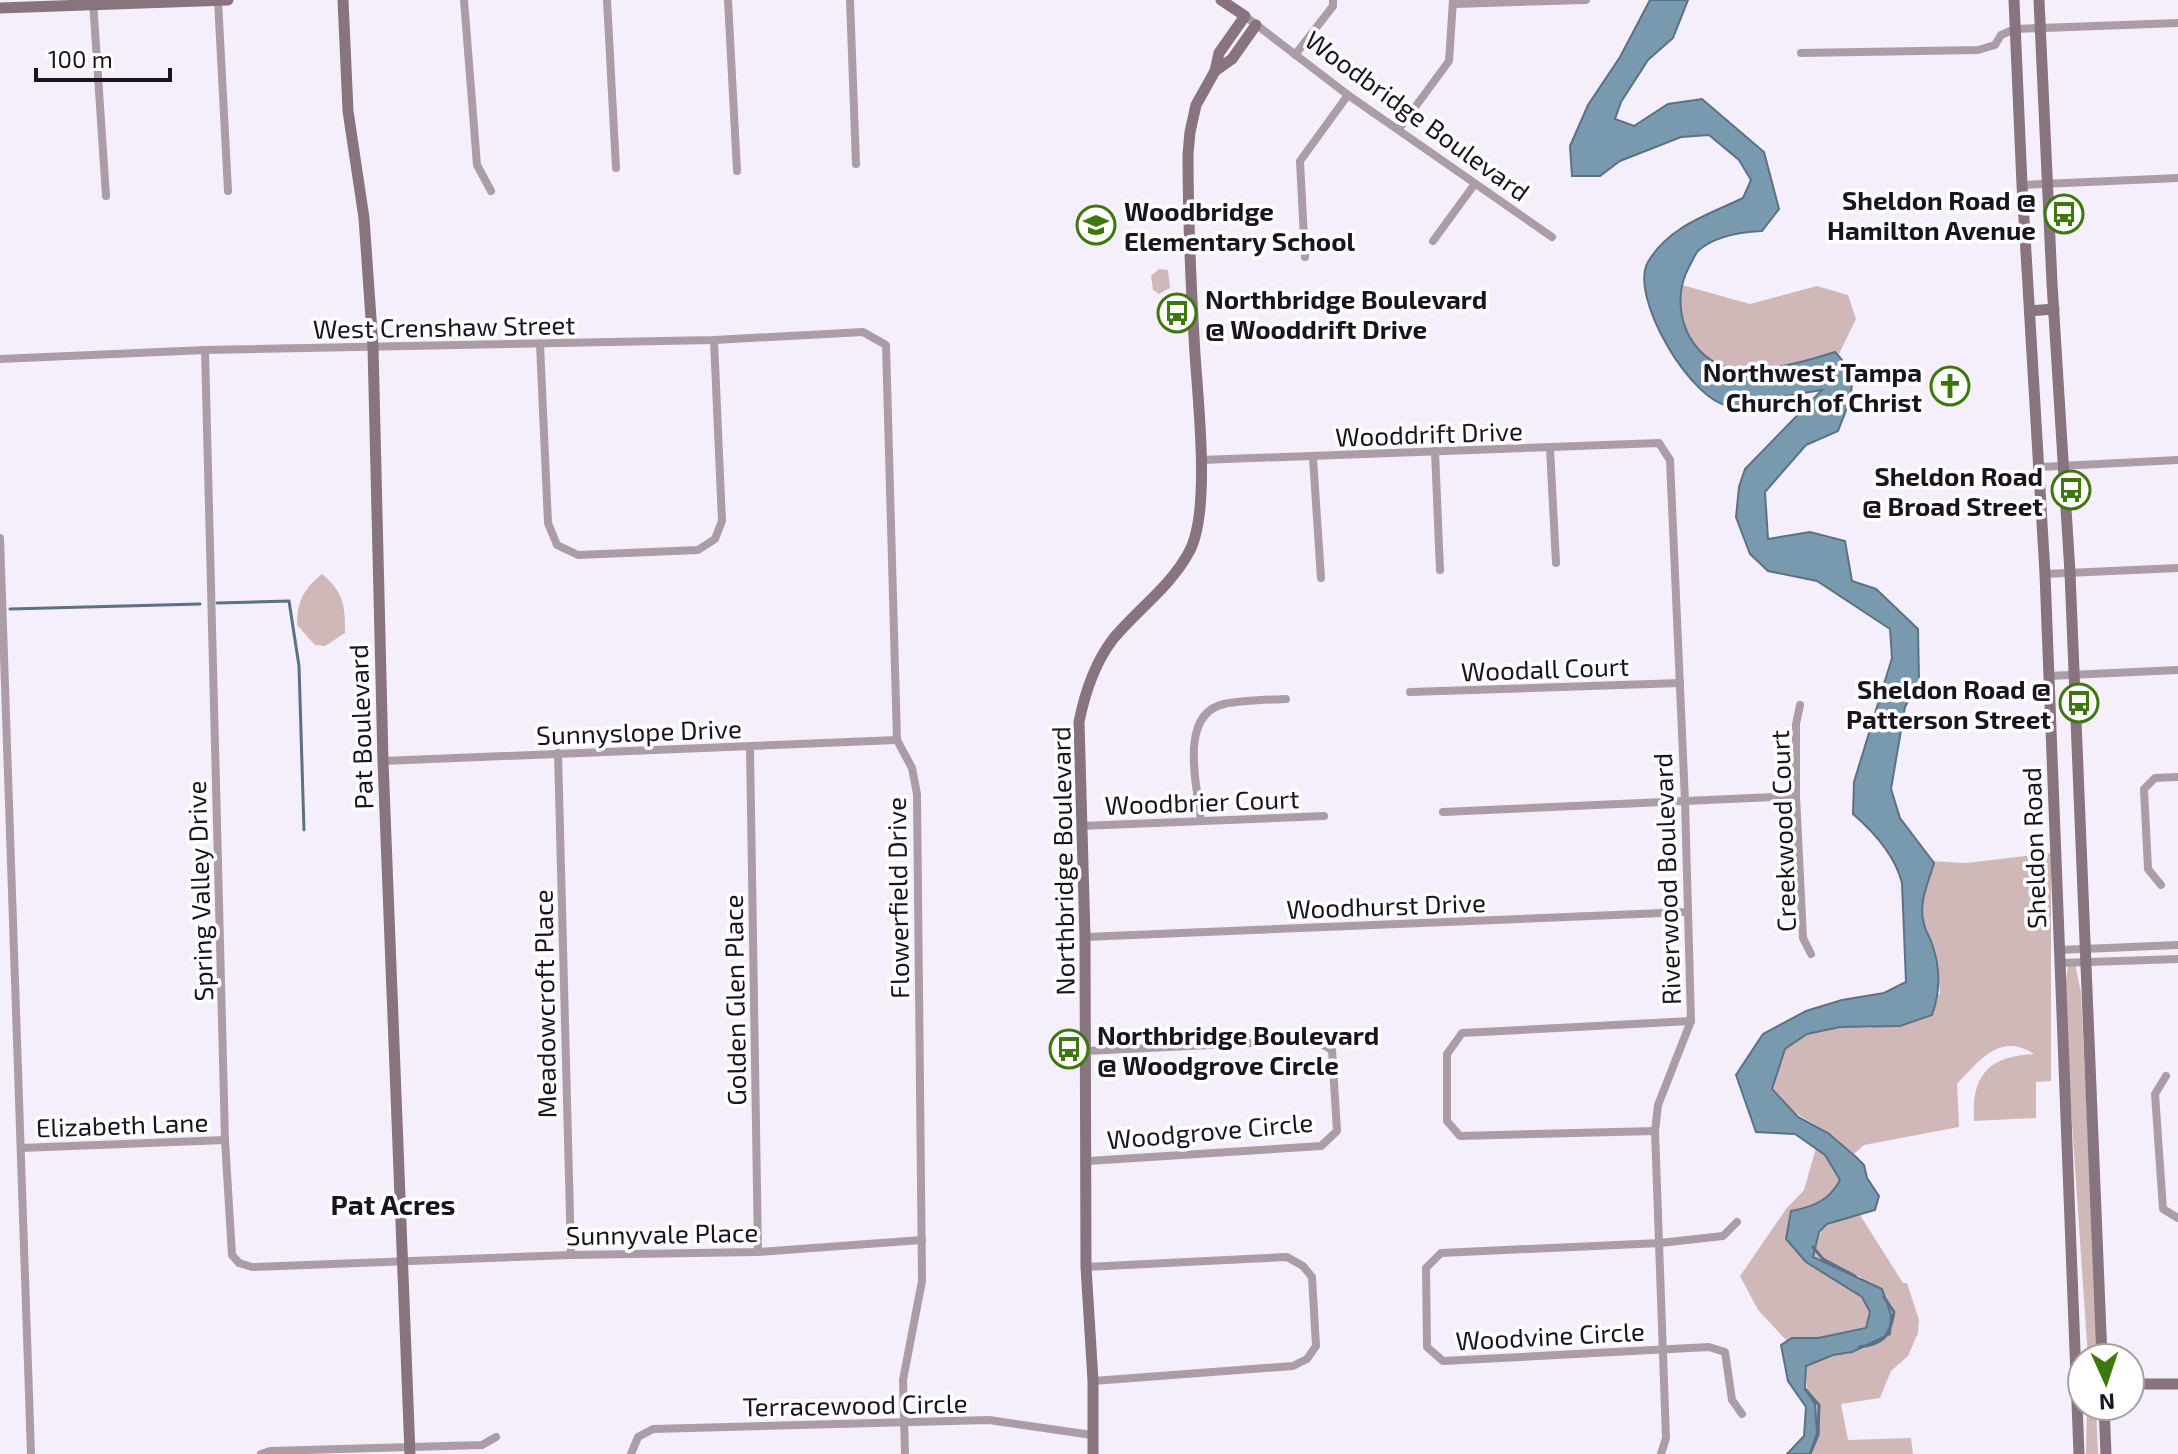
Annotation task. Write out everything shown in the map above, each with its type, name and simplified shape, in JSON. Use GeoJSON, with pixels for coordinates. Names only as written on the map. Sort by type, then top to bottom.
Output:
{"type":"FeatureCollection","features":[{"type":"Feature","properties":{"kind":"street"},"geometry":{"type":"LineString","coordinates":[[218,0],[228,191]]}},
{"type":"Feature","properties":{"kind":"street"},"geometry":{"type":"LineString","coordinates":[[0,8],[93,2],[228,0]]}},
{"type":"Feature","properties":{"kind":"street","name":"Pat Boulevard"},"geometry":{"type":"LineString","coordinates":[[343,0],[348,111],[364,218],[373,347],[383,761],[410,1451]]}},
{"type":"Feature","properties":{"kind":"street"},"geometry":{"type":"LineString","coordinates":[[464,0],[477,165],[491,191]]}},
{"type":"Feature","properties":{"kind":"street"},"geometry":{"type":"LineString","coordinates":[[607,0],[616,168]]}},
{"type":"Feature","properties":{"kind":"street"},"geometry":{"type":"LineString","coordinates":[[728,0],[737,171]]}},
{"type":"Feature","properties":{"kind":"street"},"geometry":{"type":"LineString","coordinates":[[850,0],[856,164]]}},
{"type":"Feature","properties":{"kind":"street","name":"Woodbridge Boulevard"},"geometry":{"type":"LineString","coordinates":[[1221,0],[1348,95],[1552,237]]}},
{"type":"Feature","properties":{"kind":"street"},"geometry":{"type":"LineString","coordinates":[[1295,55],[1333,6],[1333,0]]}},
{"type":"Feature","properties":{"kind":"street"},"geometry":{"type":"LineString","coordinates":[[1399,129],[1449,61],[1453,2],[1586,0]]}},
{"type":"Feature","properties":{"kind":"street","name":"Sheldon Road"},"geometry":{"type":"LineString","coordinates":[[2014,0],[2040,467],[2077,1342]]}},
{"type":"Feature","properties":{"kind":"street","name":"Sheldon Road"},"geometry":{"type":"LineString","coordinates":[[2039,0],[2070,573],[2101,1342]]}},
{"type":"Feature","properties":{"kind":"street"},"geometry":{"type":"LineString","coordinates":[[93,2],[106,196]]}},
{"type":"Feature","properties":{"kind":"street","name":"Northbridge Boulevard"},"geometry":{"type":"LineString","coordinates":[[1093,1454],[1093,1381],[1086,1267],[1088,1161],[1079,722],[1094,669],[1113,640],[1151,601],[1189,552],[1199,524],[1201,460],[1188,154],[1196,105],[1215,71],[1219,53],[1245,16]]}},
{"type":"Feature","properties":{"kind":"street"},"geometry":{"type":"LineString","coordinates":[[1801,53],[1978,50],[1995,45],[2001,35],[2015,29],[2178,23]]}},
{"type":"Feature","properties":{"kind":"street","name":"Northbridge Boulevard"},"geometry":{"type":"LineString","coordinates":[[1215,71],[1232,59],[1256,25]]}},
{"type":"Feature","properties":{"kind":"street"},"geometry":{"type":"LineString","coordinates":[[1305,257],[1300,161],[1348,95]]}},
{"type":"Feature","properties":{"kind":"street"},"geometry":{"type":"LineString","coordinates":[[2022,185],[2178,178]]}},
{"type":"Feature","properties":{"kind":"street"},"geometry":{"type":"LineString","coordinates":[[1433,241],[1474,185]]}},
{"type":"Feature","properties":{"kind":"street"},"geometry":{"type":"LineString","coordinates":[[2030,311],[2054,309]]}},
{"type":"Feature","properties":{"kind":"street","name":"West Crenshaw Street"},"geometry":{"type":"LineString","coordinates":[[0,359],[205,350],[714,340],[863,332],[886,345]]}},
{"type":"Feature","properties":{"kind":"street"},"geometry":{"type":"LineString","coordinates":[[540,344],[548,523],[557,545],[578,555],[698,550],[715,539],[722,521],[714,340]]}},
{"type":"Feature","properties":{"kind":"street","name":"Flowerfield Drive"},"geometry":{"type":"LineString","coordinates":[[886,345],[897,740],[912,768],[917,794],[922,1281],[903,1380],[905,1454]]}},
{"type":"Feature","properties":{"kind":"street","name":"Spring Valley Drive"},"geometry":{"type":"LineString","coordinates":[[205,350],[230,1246],[232,1255],[239,1263],[252,1267],[402,1261]]}},
{"type":"Feature","properties":{"kind":"street","name":"Wooddrift Drive"},"geometry":{"type":"LineString","coordinates":[[1201,460],[1659,443]]}},
{"type":"Feature","properties":{"kind":"street","name":"Riverwood Boulevard"},"geometry":{"type":"LineString","coordinates":[[1659,443],[1670,460],[1691,1021],[1658,1105],[1655,1131],[1666,1438],[1661,1454]]}},
{"type":"Feature","properties":{"kind":"street"},"geometry":{"type":"LineString","coordinates":[[1550,448],[1556,563]]}},
{"type":"Feature","properties":{"kind":"street"},"geometry":{"type":"LineString","coordinates":[[1435,451],[1440,570]]}},
{"type":"Feature","properties":{"kind":"street"},"geometry":{"type":"LineString","coordinates":[[1313,458],[1321,578]]}},
{"type":"Feature","properties":{"kind":"street"},"geometry":{"type":"LineString","coordinates":[[2040,467],[2178,460]]}},
{"type":"Feature","properties":{"kind":"street"},"geometry":{"type":"LineString","coordinates":[[0,538],[31,1454]]}},
{"type":"Feature","properties":{"kind":"street"},"geometry":{"type":"LineString","coordinates":[[2045,574],[2178,568]]}},
{"type":"Feature","properties":{"kind":"street"},"geometry":{"type":"LineString","coordinates":[[2048,676],[2178,670]]}},
{"type":"Feature","properties":{"kind":"street","name":"Woodall Court"},"geometry":{"type":"LineString","coordinates":[[1410,692],[1680,683]]}},
{"type":"Feature","properties":{"kind":"street"},"geometry":{"type":"LineString","coordinates":[[1201,820],[1193,749],[1198,725],[1208,711],[1223,704],[1286,699]]}},
{"type":"Feature","properties":{"kind":"street","name":"Creekwood Court"},"geometry":{"type":"LineString","coordinates":[[1800,705],[1796,724],[1796,796],[1803,938],[1811,954]]}},
{"type":"Feature","properties":{"kind":"street","name":"Sunnyslope Drive"},"geometry":{"type":"LineString","coordinates":[[383,761],[897,740]]}},
{"type":"Feature","properties":{"kind":"street","name":"Golden Glen Place"},"geometry":{"type":"LineString","coordinates":[[750,747],[758,1252]]}},
{"type":"Feature","properties":{"kind":"street","name":"Meadowcroft Place"},"geometry":{"type":"LineString","coordinates":[[558,753],[571,1255]]}},
{"type":"Feature","properties":{"kind":"street"},"geometry":{"type":"LineString","coordinates":[[2161,885],[2148,869],[2144,789],[2155,778],[2178,777]]}},
{"type":"Feature","properties":{"kind":"street"},"geometry":{"type":"LineString","coordinates":[[1443,812],[1796,796]]}},
{"type":"Feature","properties":{"kind":"street","name":"Woodbrier Court"},"geometry":{"type":"LineString","coordinates":[[1081,826],[1324,816]]}},
{"type":"Feature","properties":{"kind":"street","name":"Woodhurst Drive"},"geometry":{"type":"LineString","coordinates":[[1085,937],[1687,912]]}},
{"type":"Feature","properties":{"kind":"street"},"geometry":{"type":"LineString","coordinates":[[2059,950],[2178,945]]}},
{"type":"Feature","properties":{"kind":"street"},"geometry":{"type":"LineString","coordinates":[[2060,963],[2178,959]]}},
{"type":"Feature","properties":{"kind":"street"},"geometry":{"type":"LineString","coordinates":[[1655,1131],[1460,1136],[1447,1121],[1447,1054],[1462,1033],[1691,1021]]}},
{"type":"Feature","properties":{"kind":"street","name":"Woodgrove Circle"},"geometry":{"type":"LineString","coordinates":[[1086,1051],[1315,1040],[1332,1050],[1337,1131],[1321,1146],[1088,1161]]}},
{"type":"Feature","properties":{"kind":"street"},"geometry":{"type":"LineString","coordinates":[[2166,1076],[2155,1094],[2163,1209],[2178,1218]]}},
{"type":"Feature","properties":{"kind":"street","name":"Elizabeth Lane"},"geometry":{"type":"LineString","coordinates":[[21,1148],[225,1140]]}},
{"type":"Feature","properties":{"kind":"street","name":"Woodvine Circle"},"geometry":{"type":"LineString","coordinates":[[1737,1222],[1723,1236],[1660,1243],[1441,1253],[1426,1268],[1427,1347],[1443,1361],[1709,1347],[1725,1352],[1732,1400],[1742,1414]]}},
{"type":"Feature","properties":{"kind":"street","name":"Sunnyvale Place"},"geometry":{"type":"LineString","coordinates":[[402,1261],[758,1252],[922,1240]]}},
{"type":"Feature","properties":{"kind":"street"},"geometry":{"type":"LineString","coordinates":[[1086,1267],[1287,1257],[1303,1266],[1312,1277],[1316,1346],[1307,1359],[1293,1366],[1093,1381]]}},
{"type":"Feature","properties":{"kind":"street"},"geometry":{"type":"LineString","coordinates":[[2146,1384],[2178,1384]]}},
{"type":"Feature","properties":{"kind":"street","name":"Terracewood Circle"},"geometry":{"type":"LineString","coordinates":[[631,1454],[638,1437],[653,1429],[989,1420],[1092,1435]]}},
{"type":"Feature","properties":{"kind":"street","name":"Sheldon Road"},"geometry":{"type":"LineString","coordinates":[[2079,1422],[2079,1454]]}},
{"type":"Feature","properties":{"kind":"street"},"geometry":{"type":"LineString","coordinates":[[2105,1422],[2106,1454]]}},
{"type":"Feature","properties":{"kind":"street"},"geometry":{"type":"LineString","coordinates":[[261,1454],[270,1451],[410,1451],[482,1445],[496,1437]]}},
{"type":"Feature","properties":{"kind":"shaded area"},"geometry":{"type":"Polygon","coordinates":[[[1159,269],[1168,270],[1170,288],[1159,294],[1153,290],[1151,276],[1159,269]]]}},
{"type":"Feature","properties":{"kind":"shaded area"},"geometry":{"type":"Polygon","coordinates":[[[1682,285],[1750,304],[1817,286],[1848,295],[1856,319],[1838,356],[1835,353],[1763,370],[1738,370],[1722,366],[1697,347],[1682,318],[1682,285]]]}},
{"type":"Feature","properties":{"kind":"shaded area"},"geometry":{"type":"Polygon","coordinates":[[[322,574],[339,594],[345,623],[345,633],[325,646],[315,645],[297,625],[303,596],[322,574]]]}},
{"type":"Feature","properties":{"kind":"shaded area"},"geometry":{"type":"Polygon","coordinates":[[[2051,853],[2051,1081],[2036,1082],[2036,1118],[1974,1121],[1976,1091],[1986,1071],[2005,1059],[2034,1054],[2011,1046],[1991,1052],[1957,1084],[1959,1127],[1864,1145],[1854,1154],[1829,1133],[1792,1110],[1772,1089],[1785,1049],[1807,1034],[1840,1027],[1870,1028],[1940,994],[1938,967],[1924,925],[1922,900],[1932,861],[1966,863],[2051,853]]]}},
{"type":"Feature","properties":{"kind":"shaded area"},"geometry":{"type":"Polygon","coordinates":[[[2075,963],[2081,993],[2098,1342],[2087,1342],[2067,1050],[2065,987],[2068,966],[2075,963]]]}},
{"type":"Feature","properties":{"kind":"shaded area"},"geometry":{"type":"Polygon","coordinates":[[[1816,1148],[1825,1155],[1840,1181],[1820,1202],[1791,1211],[1806,1262],[1862,1297],[1870,1312],[1866,1328],[1787,1341],[1758,1310],[1740,1276],[1786,1209],[1804,1190],[1816,1148]]]}},
{"type":"Feature","properties":{"kind":"shaded area"},"geometry":{"type":"Polygon","coordinates":[[[1860,1215],[1903,1283],[1907,1283],[1919,1320],[1918,1333],[1908,1356],[1891,1371],[1880,1398],[1841,1404],[1848,1440],[1911,1438],[1913,1454],[1810,1454],[1806,1366],[1890,1333],[1861,1277],[1839,1271],[1813,1257],[1826,1226],[1860,1215]]]}},
{"type":"Feature","properties":{"kind":"shaded area"},"geometry":{"type":"Polygon","coordinates":[[[2087,1422],[2097,1422],[2098,1454],[2086,1454],[2087,1422]]]}},
{"type":"Feature","properties":{"kind":"water"},"geometry":{"type":"Polygon","coordinates":[[[1650,0],[1688,0],[1673,38],[1648,60],[1621,102],[1615,119],[1634,126],[1668,104],[1702,99],[1764,152],[1779,209],[1762,231],[1720,238],[1697,252],[1683,282],[1681,298],[1686,329],[1693,343],[1717,364],[1744,370],[1798,363],[1835,352],[1844,362],[1851,381],[1850,400],[1838,431],[1806,445],[1765,492],[1768,539],[1810,532],[1845,541],[1852,581],[1876,589],[1918,629],[1919,681],[1905,707],[1891,789],[1900,818],[1934,863],[1924,894],[1922,916],[1938,969],[1935,1006],[1932,1015],[1900,1026],[1840,1027],[1807,1034],[1785,1049],[1772,1089],[1798,1117],[1828,1133],[1864,1165],[1867,1178],[1879,1196],[1875,1210],[1827,1224],[1819,1232],[1813,1257],[1882,1289],[1891,1315],[1890,1334],[1852,1352],[1833,1355],[1806,1366],[1805,1389],[1815,1404],[1817,1433],[1810,1454],[1787,1454],[1804,1436],[1806,1407],[1788,1381],[1781,1345],[1792,1338],[1818,1338],[1866,1328],[1870,1312],[1862,1297],[1806,1262],[1786,1239],[1791,1211],[1820,1202],[1840,1180],[1825,1155],[1795,1134],[1756,1132],[1736,1075],[1763,1034],[1806,1011],[1842,1000],[1884,993],[1906,982],[1899,873],[1883,845],[1853,814],[1854,782],[1892,658],[1890,629],[1817,581],[1768,571],[1750,554],[1736,517],[1739,487],[1745,469],[1822,390],[1737,406],[1716,401],[1699,388],[1683,369],[1655,322],[1647,299],[1644,278],[1648,262],[1667,239],[1690,223],[1743,198],[1751,180],[1739,160],[1709,135],[1681,137],[1620,161],[1600,176],[1572,176],[1570,146],[1588,105],[1620,57],[1650,0]]]}},
{"type":"Feature","properties":{"kind":"waterway"},"geometry":{"type":"LineString","coordinates":[[217,603],[289,601],[299,666],[304,830]]}},
{"type":"Feature","properties":{"kind":"waterway"},"geometry":{"type":"LineString","coordinates":[[10,609],[200,604]]}},
{"type":"Feature","properties":{"kind":"waterway"},"geometry":{"type":"LineString","coordinates":[[1813,1247],[1823,1259],[1855,1276]]}},
{"type":"Feature","properties":{"kind":"waterway"},"geometry":{"type":"LineString","coordinates":[[1859,1347],[1874,1344],[1888,1333],[1894,1312],[1884,1297]]}},
{"type":"Feature","properties":{"kind":"waterway"},"geometry":{"type":"LineString","coordinates":[[1805,1389],[1819,1405],[1818,1435],[1810,1454]]}},
{"type":"Feature","properties":{"kind":"place","name":"Sheldon Road @ Hamilton Avenue"},"geometry":{"type":"Point","coordinates":[2064,214]}},
{"type":"Feature","properties":{"kind":"place","name":"Woodbridge Elementary School"},"geometry":{"type":"Point","coordinates":[1096,225]}},
{"type":"Feature","properties":{"kind":"place","name":"Northbridge Boulevard @ Wooddrift Drive"},"geometry":{"type":"Point","coordinates":[1177,313]}},
{"type":"Feature","properties":{"kind":"place","name":"Northwest Tampa Church of Christ"},"geometry":{"type":"Point","coordinates":[1950,386]}},
{"type":"Feature","properties":{"kind":"place","name":"Sheldon Road @ Broad Street"},"geometry":{"type":"Point","coordinates":[2071,490]}},
{"type":"Feature","properties":{"kind":"place","name":"Sheldon Road @ Patterson Street"},"geometry":{"type":"Point","coordinates":[2079,703]}},
{"type":"Feature","properties":{"kind":"place","name":"Northbridge Boulevard @ Woodgrove Circle"},"geometry":{"type":"Point","coordinates":[1069,1049]}},
{"type":"Feature","properties":{"kind":"district","name":"Pat Acres"},"geometry":{"type":"Point","coordinates":[393,1204]}}]}
